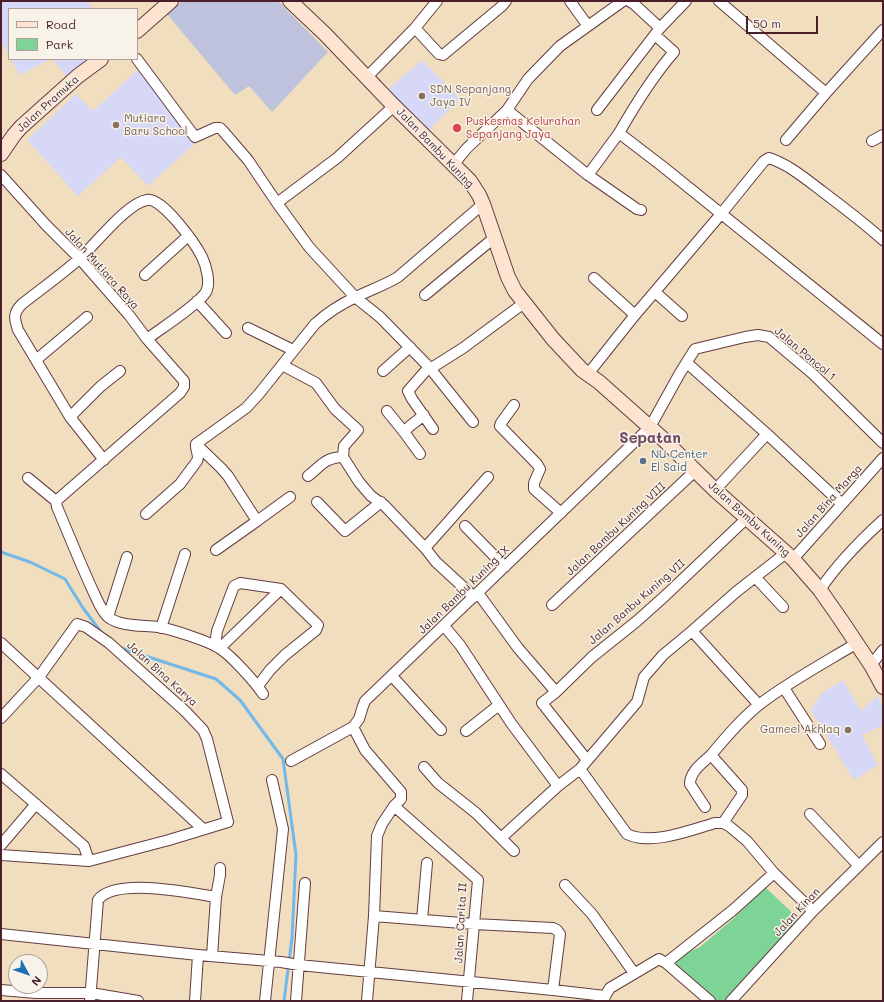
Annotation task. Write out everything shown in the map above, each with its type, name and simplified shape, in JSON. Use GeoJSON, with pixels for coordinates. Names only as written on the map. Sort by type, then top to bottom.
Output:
{"type":"FeatureCollection","features":[{"type":"Feature","properties":{"kind":"street"},"geometry":{"type":"LineString","coordinates":[[138,30],[171,1]]}},
{"type":"Feature","properties":{"kind":"street","name":"Jalan Bambu Kuning"},"geometry":{"type":"LineString","coordinates":[[290,1],[325,34],[366,78],[470,181],[479,194],[508,277],[515,290],[564,352],[650,427],[715,490],[789,556],[820,590],[871,665],[883,687]]}},
{"type":"Feature","properties":{"kind":"street"},"geometry":{"type":"LineString","coordinates":[[366,78],[415,28],[437,1]]}},
{"type":"Feature","properties":{"kind":"street"},"geometry":{"type":"LineString","coordinates":[[415,28],[439,54],[443,55],[506,1]]}},
{"type":"Feature","properties":{"kind":"street"},"geometry":{"type":"LineString","coordinates":[[570,1],[588,26]]}},
{"type":"Feature","properties":{"kind":"street"},"geometry":{"type":"LineString","coordinates":[[453,164],[467,148],[507,110],[528,79],[560,46],[624,1],[634,4],[674,52],[660,68],[618,133],[588,175]]}},
{"type":"Feature","properties":{"kind":"street"},"geometry":{"type":"LineString","coordinates":[[597,110],[657,32],[686,1]]}},
{"type":"Feature","properties":{"kind":"street"},"geometry":{"type":"LineString","coordinates":[[719,1],[826,93]]}},
{"type":"Feature","properties":{"kind":"street"},"geometry":{"type":"LineString","coordinates":[[786,140],[883,30]]}},
{"type":"Feature","properties":{"kind":"street","name":"Jalan Pramuka"},"geometry":{"type":"LineString","coordinates":[[1,154],[14,135],[21,128],[78,76],[100,60]]}},
{"type":"Feature","properties":{"kind":"street"},"geometry":{"type":"LineString","coordinates":[[137,60],[195,138],[215,128],[220,128],[248,160],[309,247],[355,297],[380,317],[429,367],[473,422]]}},
{"type":"Feature","properties":{"kind":"street"},"geometry":{"type":"LineString","coordinates":[[277,203],[337,158],[394,106]]}},
{"type":"Feature","properties":{"kind":"street"},"geometry":{"type":"LineString","coordinates":[[507,110],[588,175],[637,209],[641,210]]}},
{"type":"Feature","properties":{"kind":"street"},"geometry":{"type":"LineString","coordinates":[[618,133],[662,166],[883,344]]}},
{"type":"Feature","properties":{"kind":"street"},"geometry":{"type":"LineString","coordinates":[[872,141],[883,135]]}},
{"type":"Feature","properties":{"kind":"street"},"geometry":{"type":"LineString","coordinates":[[588,374],[635,315],[768,158],[775,160],[803,176],[860,220],[883,240]]}},
{"type":"Feature","properties":{"kind":"street","name":"Jalan Mutiara Raya"},"geometry":{"type":"LineString","coordinates":[[1,175],[46,225],[80,259],[184,381],[184,387],[180,393],[104,460]]}},
{"type":"Feature","properties":{"kind":"street"},"geometry":{"type":"LineString","coordinates":[[56,502],[104,460],[70,417],[18,330],[14,318],[16,311],[22,304],[80,259],[130,208],[151,199],[171,214],[188,236],[202,257],[208,282],[206,292],[197,301],[147,339]]}},
{"type":"Feature","properties":{"kind":"street"},"geometry":{"type":"LineString","coordinates":[[146,514],[180,484],[197,461],[198,457],[195,447],[196,444],[246,408],[315,324],[325,315],[355,297],[388,283],[398,277],[483,204]]}},
{"type":"Feature","properties":{"kind":"street"},"geometry":{"type":"LineString","coordinates":[[145,274],[188,236]]}},
{"type":"Feature","properties":{"kind":"street"},"geometry":{"type":"LineString","coordinates":[[425,295],[494,238]]}},
{"type":"Feature","properties":{"kind":"street"},"geometry":{"type":"LineString","coordinates":[[594,278],[635,315]]}},
{"type":"Feature","properties":{"kind":"street"},"geometry":{"type":"LineString","coordinates":[[655,292],[682,316]]}},
{"type":"Feature","properties":{"kind":"street"},"geometry":{"type":"LineString","coordinates":[[197,301],[226,334]]}},
{"type":"Feature","properties":{"kind":"street"},"geometry":{"type":"LineString","coordinates":[[433,429],[408,391],[429,367],[433,367],[463,348],[524,303]]}},
{"type":"Feature","properties":{"kind":"street"},"geometry":{"type":"LineString","coordinates":[[36,360],[87,317]]}},
{"type":"Feature","properties":{"kind":"street"},"geometry":{"type":"LineString","coordinates":[[248,328],[293,350]]}},
{"type":"Feature","properties":{"kind":"street","name":"Jalan Poncol 1"},"geometry":{"type":"LineString","coordinates":[[693,352],[698,348],[745,337],[758,335],[769,337],[813,374],[883,443]]}},
{"type":"Feature","properties":{"kind":"street"},"geometry":{"type":"LineString","coordinates":[[382,370],[410,347]]}},
{"type":"Feature","properties":{"kind":"street","name":"Jalan Bambu Kuning IX"},"geometry":{"type":"LineString","coordinates":[[352,727],[359,718],[366,701],[650,427],[693,352]]}},
{"type":"Feature","properties":{"kind":"street"},"geometry":{"type":"LineString","coordinates":[[687,363],[767,434],[842,504]]}},
{"type":"Feature","properties":{"kind":"street"},"geometry":{"type":"LineString","coordinates":[[282,365],[316,382],[335,409],[358,430],[344,446],[343,457],[359,482],[371,496],[381,502],[425,548],[436,562],[476,595],[522,654],[556,692]]}},
{"type":"Feature","properties":{"kind":"street"},"geometry":{"type":"LineString","coordinates":[[70,417],[101,386],[120,371]]}},
{"type":"Feature","properties":{"kind":"street"},"geometry":{"type":"LineString","coordinates":[[514,405],[500,426],[537,464],[540,469],[534,483],[534,489],[561,513]]}},
{"type":"Feature","properties":{"kind":"street"},"geometry":{"type":"LineString","coordinates":[[387,410],[420,454]]}},
{"type":"Feature","properties":{"kind":"street"},"geometry":{"type":"LineString","coordinates":[[404,432],[424,415]]}},
{"type":"Feature","properties":{"kind":"street"},"geometry":{"type":"LineString","coordinates":[[715,490],[767,434]]}},
{"type":"Feature","properties":{"kind":"street"},"geometry":{"type":"LineString","coordinates":[[196,444],[228,476],[257,521]]}},
{"type":"Feature","properties":{"kind":"street"},"geometry":{"type":"LineString","coordinates":[[308,476],[319,465],[332,457],[343,457]]}},
{"type":"Feature","properties":{"kind":"street","name":"Jalan Bina Marga"},"geometry":{"type":"LineString","coordinates":[[501,838],[558,786],[580,769],[636,702],[644,677],[663,655],[755,577],[789,556],[842,504],[883,458]]}},
{"type":"Feature","properties":{"kind":"street","name":"Jalan Bambu Kuning VIII"},"geometry":{"type":"LineString","coordinates":[[552,605],[696,470]]}},
{"type":"Feature","properties":{"kind":"street"},"geometry":{"type":"LineString","coordinates":[[425,548],[488,477]]}},
{"type":"Feature","properties":{"kind":"street"},"geometry":{"type":"LineString","coordinates":[[28,478],[56,502],[88,579],[101,607],[108,617],[132,625],[160,628],[217,647],[260,690],[270,670],[285,655],[316,630],[318,625],[281,589],[240,583],[234,586],[218,631],[217,647]]}},
{"type":"Feature","properties":{"kind":"street"},"geometry":{"type":"LineString","coordinates":[[216,550],[290,497]]}},
{"type":"Feature","properties":{"kind":"street"},"geometry":{"type":"LineString","coordinates":[[317,502],[345,531],[381,502]]}},
{"type":"Feature","properties":{"kind":"street","name":"Jalan Banbu Kuning VII"},"geometry":{"type":"LineString","coordinates":[[587,760],[542,703],[556,692],[592,657],[637,621],[666,595],[747,518]]}},
{"type":"Feature","properties":{"kind":"street"},"geometry":{"type":"LineString","coordinates":[[820,590],[829,576],[863,538],[883,520]]}},
{"type":"Feature","properties":{"kind":"street"},"geometry":{"type":"LineString","coordinates":[[465,526],[505,568]]}},
{"type":"Feature","properties":{"kind":"street"},"geometry":{"type":"LineString","coordinates":[[160,628],[185,554]]}},
{"type":"Feature","properties":{"kind":"street"},"geometry":{"type":"LineString","coordinates":[[108,617],[127,557]]}},
{"type":"Feature","properties":{"kind":"street"},"geometry":{"type":"LineString","coordinates":[[755,577],[783,607]]}},
{"type":"Feature","properties":{"kind":"street"},"geometry":{"type":"LineString","coordinates":[[217,647],[281,589]]}},
{"type":"Feature","properties":{"kind":"street","name":"Jalan Bina Karya"},"geometry":{"type":"LineString","coordinates":[[39,678],[77,624],[96,633],[185,711],[202,730],[207,739],[228,822],[203,829]]}},
{"type":"Feature","properties":{"kind":"street"},"geometry":{"type":"LineString","coordinates":[[444,626],[460,646],[511,723],[558,786]]}},
{"type":"Feature","properties":{"kind":"street"},"geometry":{"type":"LineString","coordinates":[[692,631],[759,705]]}},
{"type":"Feature","properties":{"kind":"street"},"geometry":{"type":"LineString","coordinates":[[1,643],[203,829],[89,862],[1,855]]}},
{"type":"Feature","properties":{"kind":"street"},"geometry":{"type":"LineString","coordinates":[[706,807],[690,784],[690,779],[696,770],[759,705],[856,643]]}},
{"type":"Feature","properties":{"kind":"street"},"geometry":{"type":"LineString","coordinates":[[871,665],[883,650]]}},
{"type":"Feature","properties":{"kind":"street"},"geometry":{"type":"LineString","coordinates":[[392,676],[441,730]]}},
{"type":"Feature","properties":{"kind":"street"},"geometry":{"type":"LineString","coordinates":[[1,718],[39,678]]}},
{"type":"Feature","properties":{"kind":"street"},"geometry":{"type":"LineString","coordinates":[[784,688],[820,744]]}},
{"type":"Feature","properties":{"kind":"street"},"geometry":{"type":"LineString","coordinates":[[466,730],[499,705]]}},
{"type":"Feature","properties":{"kind":"street"},"geometry":{"type":"LineString","coordinates":[[291,761],[352,727],[365,750],[401,792],[401,799],[394,806],[382,824],[377,836],[374,916],[367,1001]]}},
{"type":"Feature","properties":{"kind":"street"},"geometry":{"type":"LineString","coordinates":[[711,754],[742,790],[742,795],[723,823]]}},
{"type":"Feature","properties":{"kind":"street"},"geometry":{"type":"LineString","coordinates":[[424,767],[438,783],[476,814],[514,851]]}},
{"type":"Feature","properties":{"kind":"street"},"geometry":{"type":"LineString","coordinates":[[580,769],[627,834],[635,838],[660,838],[715,823],[723,823],[747,841],[774,873],[813,911]]}},
{"type":"Feature","properties":{"kind":"street"},"geometry":{"type":"LineString","coordinates":[[1,774],[84,846],[89,862]]}},
{"type":"Feature","properties":{"kind":"street"},"geometry":{"type":"LineString","coordinates":[[266,1001],[283,829],[272,780]]}},
{"type":"Feature","properties":{"kind":"street"},"geometry":{"type":"LineString","coordinates":[[1,845],[36,804]]}},
{"type":"Feature","properties":{"kind":"street","name":"Jalan Carita II"},"geometry":{"type":"LineString","coordinates":[[394,806],[478,880],[470,982],[467,1001]]}},
{"type":"Feature","properties":{"kind":"street"},"geometry":{"type":"LineString","coordinates":[[810,814],[858,865]]}},
{"type":"Feature","properties":{"kind":"street","name":"Jalan Kinan"},"geometry":{"type":"LineString","coordinates":[[731,1001],[813,911],[883,842]]}},
{"type":"Feature","properties":{"kind":"street"},"geometry":{"type":"LineString","coordinates":[[422,920],[427,863]]}},
{"type":"Feature","properties":{"kind":"street"},"geometry":{"type":"LineString","coordinates":[[212,956],[216,897],[220,868]]}},
{"type":"Feature","properties":{"kind":"street"},"geometry":{"type":"LineString","coordinates":[[666,963],[734,910],[774,873]]}},
{"type":"Feature","properties":{"kind":"street"},"geometry":{"type":"LineString","coordinates":[[296,1001],[296,965],[305,883]]}},
{"type":"Feature","properties":{"kind":"street"},"geometry":{"type":"LineString","coordinates":[[565,885],[592,914],[634,974]]}},
{"type":"Feature","properties":{"kind":"street"},"geometry":{"type":"LineString","coordinates":[[90,997],[98,900],[102,895],[126,888],[154,888],[216,897]]}},
{"type":"Feature","properties":{"kind":"street"},"geometry":{"type":"LineString","coordinates":[[374,916],[474,924],[553,928],[560,934],[553,990]]}},
{"type":"Feature","properties":{"kind":"street"},"geometry":{"type":"LineString","coordinates":[[1,934],[553,990],[605,999],[610,988],[659,959],[666,963],[710,1001]]}},
{"type":"Feature","properties":{"kind":"street"},"geometry":{"type":"LineString","coordinates":[[195,1001],[198,955]]}},
{"type":"Feature","properties":{"kind":"street"},"geometry":{"type":"LineString","coordinates":[[1,990],[36,997],[90,997],[138,1001]]}},
{"type":"Feature","properties":{"kind":"shaded area"},"geometry":{"type":"Polygon","coordinates":[[[1,1],[88,1],[92,8],[8,8],[8,54],[1,41],[1,1]]]}},
{"type":"Feature","properties":{"kind":"shaded area"},"geometry":{"type":"Polygon","coordinates":[[[182,1],[278,1],[328,52],[272,112],[249,86],[235,95],[167,14],[182,1]]]}},
{"type":"Feature","properties":{"kind":"shaded area"},"geometry":{"type":"Polygon","coordinates":[[[12,60],[49,60],[20,75],[12,60]]]}},
{"type":"Feature","properties":{"kind":"shaded area"},"geometry":{"type":"Polygon","coordinates":[[[53,60],[95,60],[69,79],[53,60]]]}},
{"type":"Feature","properties":{"kind":"shaded area","name":"SDN Sepanjang Jaya IV"},"geometry":{"type":"Polygon","coordinates":[[[422,60],[460,99],[426,133],[384,93],[422,60]]]}},
{"type":"Feature","properties":{"kind":"shaded area","name":"Mutiara Baru School"},"geometry":{"type":"Polygon","coordinates":[[[138,70],[201,138],[148,186],[121,157],[78,196],[27,140],[76,94],[93,111],[138,70]]]}},
{"type":"Feature","properties":{"kind":"shaded area","name":"Gameel Akhlaq"},"geometry":{"type":"Polygon","coordinates":[[[843,680],[861,711],[877,696],[883,706],[883,725],[862,735],[878,765],[854,780],[811,710],[822,693],[843,680]]]}},
{"type":"Feature","properties":{"kind":"green space"},"geometry":{"type":"Polygon","coordinates":[[[765,887],[802,922],[729,1001],[713,1001],[670,960],[700,947],[733,919],[765,887]]]}},
{"type":"Feature","properties":{"kind":"waterway"},"geometry":{"type":"LineString","coordinates":[[1,552],[30,562],[65,579],[83,608],[101,632]]}},
{"type":"Feature","properties":{"kind":"waterway"},"geometry":{"type":"LineString","coordinates":[[121,648],[216,679],[240,700],[283,759],[296,855],[292,938],[284,1001]]}},
{"type":"Feature","properties":{"kind":"place","name":"SDN Sepanjang Jaya IV"},"geometry":{"type":"Point","coordinates":[422,96]}},
{"type":"Feature","properties":{"kind":"place","name":"Mutiara Baru School"},"geometry":{"type":"Point","coordinates":[116,125]}},
{"type":"Feature","properties":{"kind":"place","name":"Puskesmas Kelurahan Sepanjang Jaya"},"geometry":{"type":"Point","coordinates":[457,128]}},
{"type":"Feature","properties":{"kind":"place","name":"NU Center El Said"},"geometry":{"type":"Point","coordinates":[643,461]}},
{"type":"Feature","properties":{"kind":"place","name":"Gameel Akhlaq"},"geometry":{"type":"Point","coordinates":[848,730]}},
{"type":"Feature","properties":{"kind":"district","name":"Sepatan"},"geometry":{"type":"Point","coordinates":[650,438]}}]}
